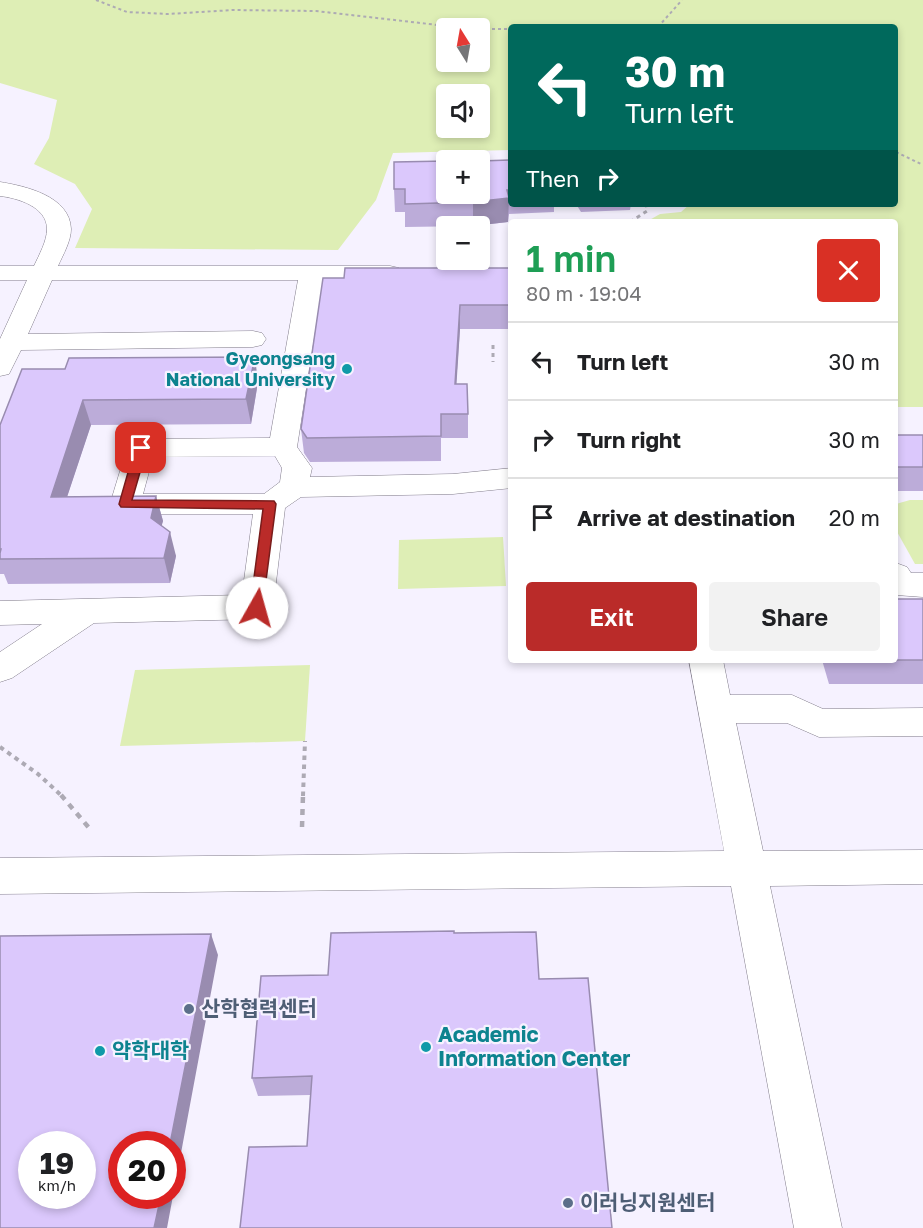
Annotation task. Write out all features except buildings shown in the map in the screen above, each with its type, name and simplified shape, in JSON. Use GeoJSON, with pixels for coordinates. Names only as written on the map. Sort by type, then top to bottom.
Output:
{"type":"FeatureCollection","features":[{"type":"Feature","properties":{"kind":"street"},"geometry":{"type":"LineString","coordinates":[[0,189],[22,192],[55,215],[60,230],[0,368]]}},
{"type":"Feature","properties":{"kind":"street"},"geometry":{"type":"LineString","coordinates":[[0,273],[417,273]]}},
{"type":"Feature","properties":{"kind":"street"},"geometry":{"type":"LineString","coordinates":[[0,613],[257,608],[282,496],[297,468],[283,447],[312,273]]}},
{"type":"Feature","properties":{"kind":"street"},"geometry":{"type":"LineString","coordinates":[[11,342],[253,339]]}},
{"type":"Feature","properties":{"kind":"street"},"geometry":{"type":"LineString","coordinates":[[283,447],[141,448],[125,504],[282,496],[508,478]]}},
{"type":"Feature","properties":{"kind":"street"},"geometry":{"type":"LineString","coordinates":[[898,581],[899,584],[923,585]]}},
{"type":"Feature","properties":{"kind":"street"},"geometry":{"type":"LineString","coordinates":[[0,669],[87,610]]}},
{"type":"Feature","properties":{"kind":"street"},"geometry":{"type":"LineString","coordinates":[[707,663],[818,1228]]}},
{"type":"Feature","properties":{"kind":"street"},"geometry":{"type":"LineString","coordinates":[[717,709],[792,709],[819,723],[923,722]]}},
{"type":"Feature","properties":{"kind":"street"},"geometry":{"type":"LineString","coordinates":[[0,876],[923,867]]}},
{"type":"Feature","properties":{"kind":"path"},"geometry":{"type":"LineString","coordinates":[[96,0],[127,12],[168,14],[233,10],[316,11],[436,25]]}},
{"type":"Feature","properties":{"kind":"path"},"geometry":{"type":"LineString","coordinates":[[661,24],[682,0]]}},
{"type":"Feature","properties":{"kind":"path"},"geometry":{"type":"LineString","coordinates":[[490,29],[508,29]]}},
{"type":"Feature","properties":{"kind":"path"},"geometry":{"type":"LineString","coordinates":[[898,153],[923,165]]}},
{"type":"Feature","properties":{"kind":"path"},"geometry":{"type":"LineString","coordinates":[[635,219],[647,211],[646,207]]}},
{"type":"Feature","properties":{"kind":"path"},"geometry":{"type":"LineString","coordinates":[[493,345],[493,362]]}},
{"type":"Feature","properties":{"kind":"path"},"geometry":{"type":"LineString","coordinates":[[302,827],[305,741]]}},
{"type":"Feature","properties":{"kind":"path"},"geometry":{"type":"LineString","coordinates":[[0,747],[23,761],[75,809],[90,829]]}},
{"type":"Feature","properties":{"kind":"green space"},"geometry":{"type":"Polygon","coordinates":[[[0,0],[923,0],[923,407],[898,407],[898,219],[651,219],[660,214],[681,212],[687,207],[898,207],[898,24],[508,24],[508,150],[436,150],[436,152],[393,153],[376,200],[338,250],[75,248],[92,209],[75,184],[34,164],[49,138],[57,100],[0,83],[0,0]]]}},
{"type":"Feature","properties":{"kind":"green space"},"geometry":{"type":"Polygon","coordinates":[[[923,500],[923,564],[915,564],[898,534],[898,503],[923,500]]]}},
{"type":"Feature","properties":{"kind":"green space"},"geometry":{"type":"Polygon","coordinates":[[[503,537],[506,586],[398,589],[399,540],[503,537]]]}},
{"type":"Feature","properties":{"kind":"green space"},"geometry":{"type":"Polygon","coordinates":[[[310,665],[305,741],[120,746],[135,670],[310,665]]]}},
{"type":"Feature","properties":{"kind":"place","name":"Gyeongsang National University"},"geometry":{"type":"Point","coordinates":[347,369]}},
{"type":"Feature","properties":{"kind":"place","name":"산학협력센터"},"geometry":{"type":"Point","coordinates":[189,1009]}},
{"type":"Feature","properties":{"kind":"place","name":"Academic Information Center"},"geometry":{"type":"Point","coordinates":[426,1047]}},
{"type":"Feature","properties":{"kind":"place","name":"약학대학"},"geometry":{"type":"Point","coordinates":[100,1051]}},
{"type":"Feature","properties":{"kind":"place","name":"이러닝지원센터"},"geometry":{"type":"Point","coordinates":[568,1203]}},
{"type":"Feature","properties":{"kind":"route"},"geometry":{"type":"LineString","coordinates":[[141,448],[125,504],[270,504],[257,608]]}}]}
